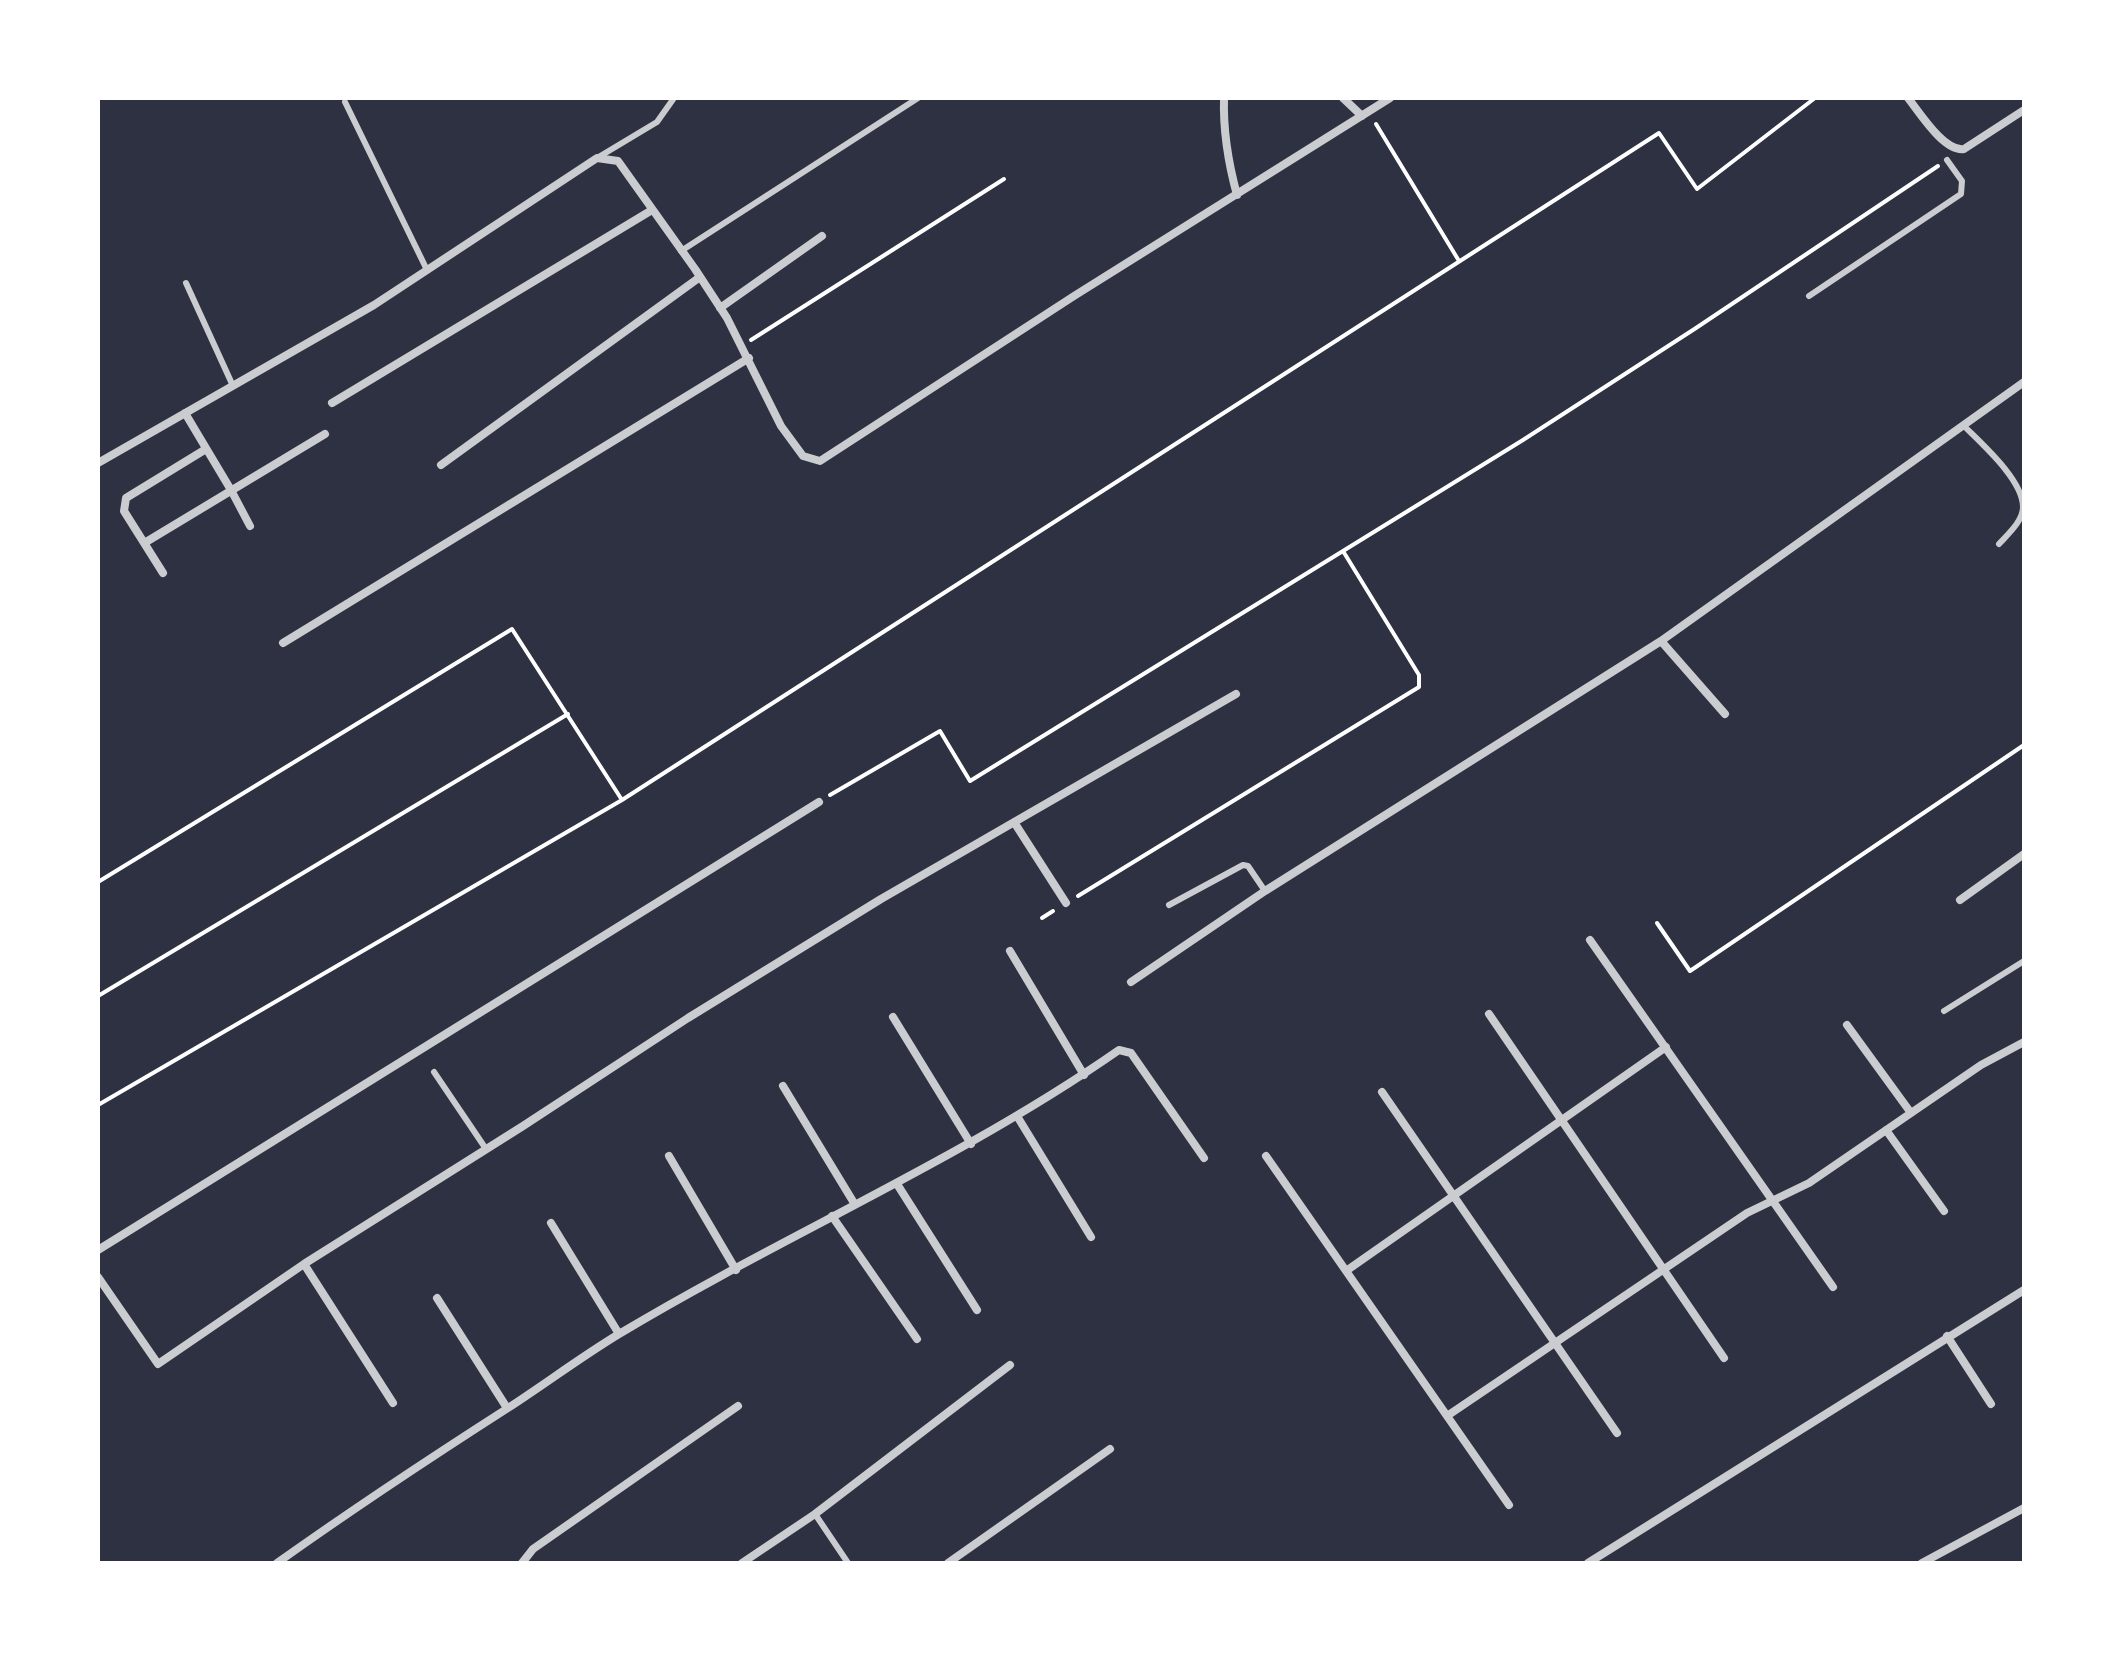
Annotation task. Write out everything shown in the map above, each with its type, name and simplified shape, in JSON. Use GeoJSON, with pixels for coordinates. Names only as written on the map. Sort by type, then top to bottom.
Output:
{"type":"FeatureCollection","features":[{"type":"Feature","properties":{"kind":"street"},"geometry":{"type":"LineString","coordinates":[[1224,98],[1227,159],[1237,195]]}},
{"type":"Feature","properties":{"kind":"street"},"geometry":{"type":"LineString","coordinates":[[1343,98],[1365,114]]}},
{"type":"Feature","properties":{"kind":"street"},"geometry":{"type":"LineString","coordinates":[[98,463],[374,305],[597,158],[618,161],[720,308],[749,358],[781,426],[803,456],[820,461],[1074,296],[1390,98]]}},
{"type":"Feature","properties":{"kind":"street"},"geometry":{"type":"LineString","coordinates":[[1908,98],[1951,148],[1958,150],[2024,110]]}},
{"type":"Feature","properties":{"kind":"street"},"geometry":{"type":"LineString","coordinates":[[332,403],[652,210]]}},
{"type":"Feature","properties":{"kind":"street"},"geometry":{"type":"LineString","coordinates":[[720,308],[822,236]]}},
{"type":"Feature","properties":{"kind":"street"},"geometry":{"type":"LineString","coordinates":[[441,465],[700,277]]}},
{"type":"Feature","properties":{"kind":"street"},"geometry":{"type":"LineString","coordinates":[[283,643],[749,358]]}},
{"type":"Feature","properties":{"kind":"street"},"geometry":{"type":"LineString","coordinates":[[1131,982],[1265,891],[1661,641],[2024,382]]}},
{"type":"Feature","properties":{"kind":"street"},"geometry":{"type":"LineString","coordinates":[[185,413],[250,526]]}},
{"type":"Feature","properties":{"kind":"street"},"geometry":{"type":"LineString","coordinates":[[146,542],[325,434]]}},
{"type":"Feature","properties":{"kind":"street"},"geometry":{"type":"LineString","coordinates":[[163,573],[124,511],[123,501],[206,449]]}},
{"type":"Feature","properties":{"kind":"street"},"geometry":{"type":"LineString","coordinates":[[1661,641],[1725,714]]}},
{"type":"Feature","properties":{"kind":"street"},"geometry":{"type":"LineString","coordinates":[[98,1277],[158,1364],[304,1264],[714,1002],[881,899],[1236,694]]}},
{"type":"Feature","properties":{"kind":"street"},"geometry":{"type":"LineString","coordinates":[[98,1250],[819,802]]}},
{"type":"Feature","properties":{"kind":"street"},"geometry":{"type":"LineString","coordinates":[[1014,822],[1066,903]]}},
{"type":"Feature","properties":{"kind":"street"},"geometry":{"type":"LineString","coordinates":[[1960,900],[2024,854]]}},
{"type":"Feature","properties":{"kind":"street"},"geometry":{"type":"LineString","coordinates":[[1590,940],[1833,1287]]}},
{"type":"Feature","properties":{"kind":"street"},"geometry":{"type":"LineString","coordinates":[[1010,951],[1084,1075]]}},
{"type":"Feature","properties":{"kind":"street"},"geometry":{"type":"LineString","coordinates":[[1489,1014],[1724,1358]]}},
{"type":"Feature","properties":{"kind":"street"},"geometry":{"type":"LineString","coordinates":[[893,1017],[971,1144]]}},
{"type":"Feature","properties":{"kind":"street"},"geometry":{"type":"LineString","coordinates":[[1847,1025],[1911,1113]]}},
{"type":"Feature","properties":{"kind":"street"},"geometry":{"type":"LineString","coordinates":[[1447,1416],[1747,1213],[1809,1183],[1981,1065],[2024,1042]]}},
{"type":"Feature","properties":{"kind":"street"},"geometry":{"type":"LineString","coordinates":[[1346,1271],[1666,1047]]}},
{"type":"Feature","properties":{"kind":"street"},"geometry":{"type":"LineString","coordinates":[[277,1563],[383,1487],[619,1334],[854,1203],[971,1144],[1119,1050],[1131,1053],[1204,1158]]}},
{"type":"Feature","properties":{"kind":"street"},"geometry":{"type":"LineString","coordinates":[[783,1086],[854,1203]]}},
{"type":"Feature","properties":{"kind":"street"},"geometry":{"type":"LineString","coordinates":[[1382,1092],[1617,1433]]}},
{"type":"Feature","properties":{"kind":"street"},"geometry":{"type":"LineString","coordinates":[[1017,1116],[1091,1237]]}},
{"type":"Feature","properties":{"kind":"street"},"geometry":{"type":"LineString","coordinates":[[1886,1130],[1944,1211]]}},
{"type":"Feature","properties":{"kind":"street"},"geometry":{"type":"LineString","coordinates":[[669,1156],[736,1270]]}},
{"type":"Feature","properties":{"kind":"street"},"geometry":{"type":"LineString","coordinates":[[1266,1156],[1509,1505]]}},
{"type":"Feature","properties":{"kind":"street"},"geometry":{"type":"LineString","coordinates":[[897,1184],[977,1310]]}},
{"type":"Feature","properties":{"kind":"street"},"geometry":{"type":"LineString","coordinates":[[832,1216],[917,1339]]}},
{"type":"Feature","properties":{"kind":"street"},"geometry":{"type":"LineString","coordinates":[[551,1223],[619,1334]]}},
{"type":"Feature","properties":{"kind":"street"},"geometry":{"type":"LineString","coordinates":[[304,1264],[393,1403]]}},
{"type":"Feature","properties":{"kind":"street"},"geometry":{"type":"LineString","coordinates":[[1588,1563],[2024,1290]]}},
{"type":"Feature","properties":{"kind":"street"},"geometry":{"type":"LineString","coordinates":[[437,1298],[507,1408]]}},
{"type":"Feature","properties":{"kind":"street"},"geometry":{"type":"LineString","coordinates":[[1947,1336],[1991,1404]]}},
{"type":"Feature","properties":{"kind":"street"},"geometry":{"type":"LineString","coordinates":[[742,1563],[815,1514],[1010,1365]]}},
{"type":"Feature","properties":{"kind":"street"},"geometry":{"type":"LineString","coordinates":[[522,1563],[533,1549],[738,1406]]}},
{"type":"Feature","properties":{"kind":"street"},"geometry":{"type":"LineString","coordinates":[[948,1563],[1110,1449]]}},
{"type":"Feature","properties":{"kind":"street"},"geometry":{"type":"LineString","coordinates":[[1922,1563],[2024,1508]]}},
{"type":"Feature","properties":{"kind":"lane"},"geometry":{"type":"LineString","coordinates":[[597,158],[657,122],[674,98]]}},
{"type":"Feature","properties":{"kind":"lane"},"geometry":{"type":"LineString","coordinates":[[681,251],[918,98]]}},
{"type":"Feature","properties":{"kind":"lane"},"geometry":{"type":"LineString","coordinates":[[345,102],[427,270]]}},
{"type":"Feature","properties":{"kind":"lane"},"geometry":{"type":"LineString","coordinates":[[1809,296],[1961,194],[1962,181],[1947,160]]}},
{"type":"Feature","properties":{"kind":"lane"},"geometry":{"type":"LineString","coordinates":[[186,283],[233,386]]}},
{"type":"Feature","properties":{"kind":"lane"},"geometry":{"type":"LineString","coordinates":[[1964,426],[1997,457],[2023,504],[2019,521],[1999,544]]}},
{"type":"Feature","properties":{"kind":"lane"},"geometry":{"type":"LineString","coordinates":[[1169,905],[1243,865],[1248,866],[1265,891]]}},
{"type":"Feature","properties":{"kind":"lane"},"geometry":{"type":"LineString","coordinates":[[1944,1011],[2024,961]]}},
{"type":"Feature","properties":{"kind":"lane"},"geometry":{"type":"LineString","coordinates":[[434,1072],[486,1149]]}},
{"type":"Feature","properties":{"kind":"lane"},"geometry":{"type":"LineString","coordinates":[[815,1514],[848,1563]]}},
{"type":"Feature","properties":{"kind":"path"},"geometry":{"type":"LineString","coordinates":[[98,1105],[622,800],[1659,133],[1697,189],[1815,98]]}},
{"type":"Feature","properties":{"kind":"path"},"geometry":{"type":"LineString","coordinates":[[1365,114],[1459,261]]}},
{"type":"Feature","properties":{"kind":"path"},"geometry":{"type":"LineString","coordinates":[[819,802],[940,731],[970,781],[1683,337],[1947,160]]}},
{"type":"Feature","properties":{"kind":"path"},"geometry":{"type":"LineString","coordinates":[[742,345],[1004,179]]}},
{"type":"Feature","properties":{"kind":"path"},"geometry":{"type":"LineString","coordinates":[[1042,918],[1419,687],[1419,675],[1343,551]]}},
{"type":"Feature","properties":{"kind":"path"},"geometry":{"type":"LineString","coordinates":[[98,882],[512,629],[622,800]]}},
{"type":"Feature","properties":{"kind":"path"},"geometry":{"type":"LineString","coordinates":[[98,996],[568,714]]}},
{"type":"Feature","properties":{"kind":"path"},"geometry":{"type":"LineString","coordinates":[[1657,923],[1690,971],[2024,745]]}}]}
